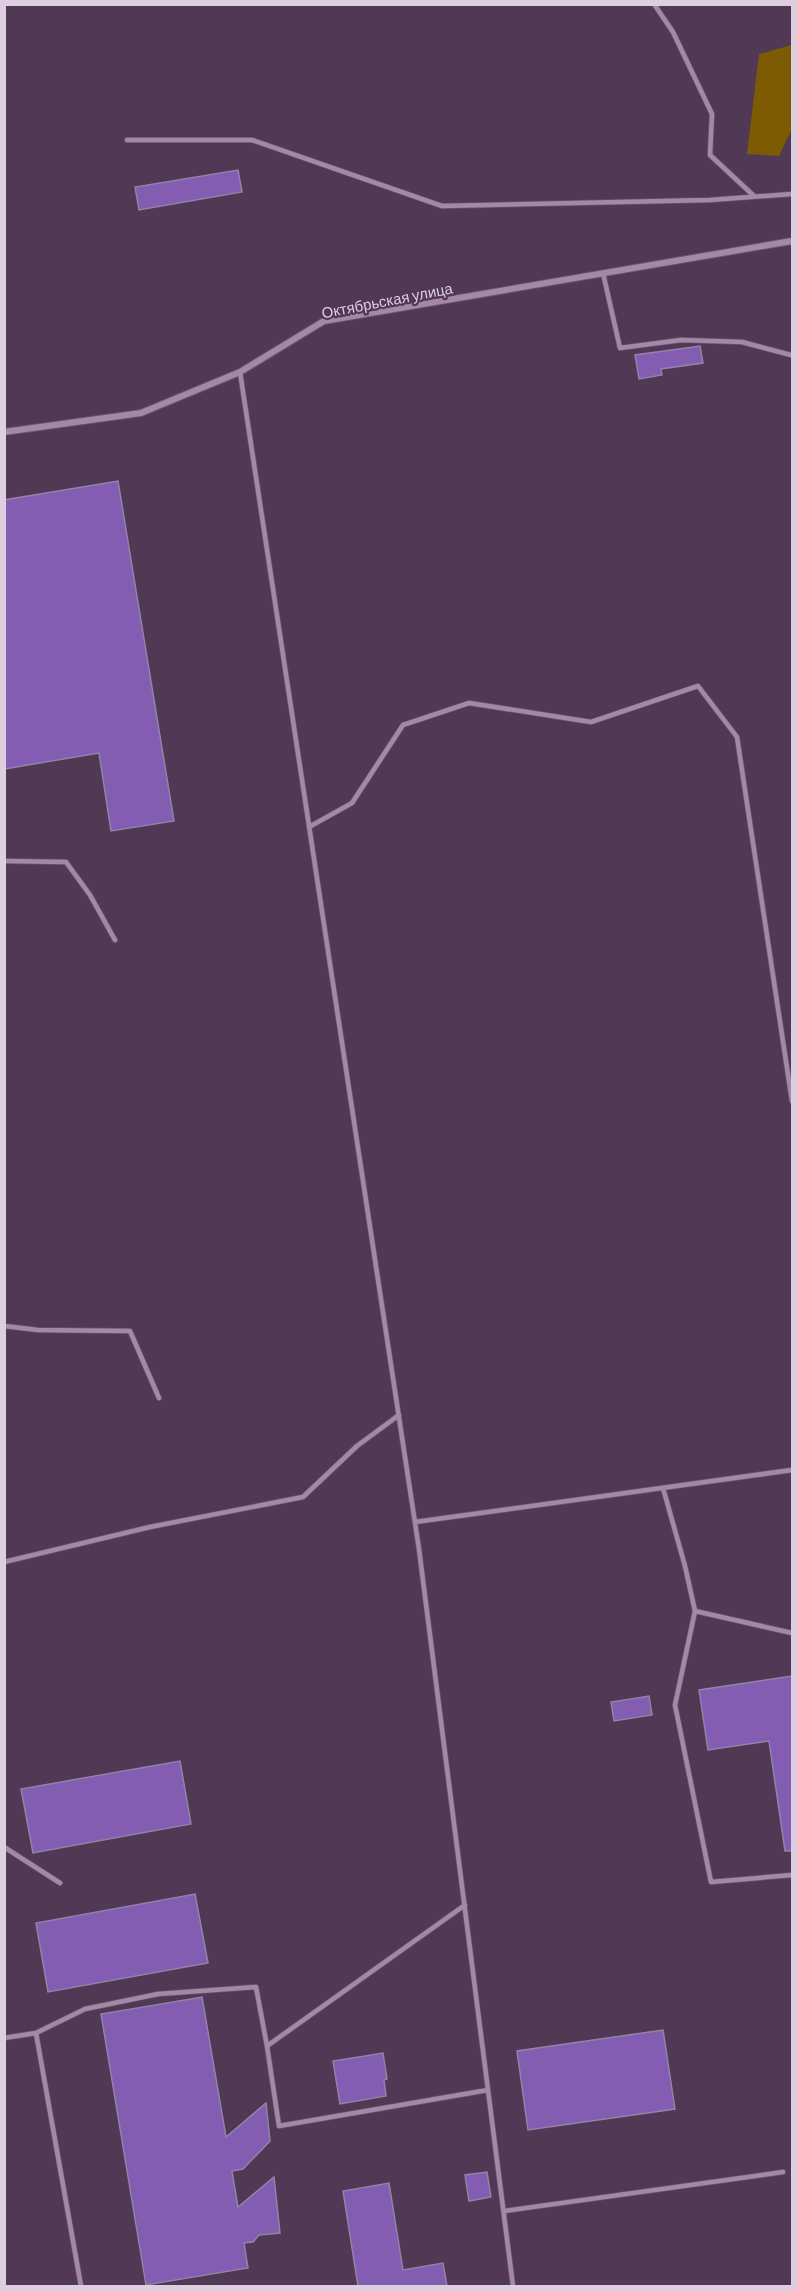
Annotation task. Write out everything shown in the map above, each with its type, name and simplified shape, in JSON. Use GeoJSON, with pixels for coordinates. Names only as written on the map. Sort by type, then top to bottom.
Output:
{"type":"FeatureCollection","features":[{"type":"Feature","properties":{"kind":"street","name":"Октябрьская улица"},"geometry":{"type":"LineString","coordinates":[[4,432],[141,413],[240,372],[324,321],[792,241]]}},
{"type":"Feature","properties":{"kind":"lane"},"geometry":{"type":"LineString","coordinates":[[654,4],[673,32],[712,114],[710,155],[754,197]]}},
{"type":"Feature","properties":{"kind":"lane"},"geometry":{"type":"LineString","coordinates":[[127,140],[252,140],[442,206],[710,200],[792,194]]}},
{"type":"Feature","properties":{"kind":"lane"},"geometry":{"type":"LineString","coordinates":[[603,273],[620,348],[681,340],[742,342],[791,356]]}},
{"type":"Feature","properties":{"kind":"lane"},"geometry":{"type":"LineString","coordinates":[[240,372],[415,1522],[513,2286]]}},
{"type":"Feature","properties":{"kind":"lane"},"geometry":{"type":"LineString","coordinates":[[309,827],[352,803],[403,725],[469,703],[591,722],[698,686],[737,737],[792,1101]]}},
{"type":"Feature","properties":{"kind":"lane"},"geometry":{"type":"LineString","coordinates":[[4,861],[66,862],[90,895],[115,940]]}},
{"type":"Feature","properties":{"kind":"lane"},"geometry":{"type":"LineString","coordinates":[[4,1326],[38,1330],[130,1331],[159,1398]]}},
{"type":"Feature","properties":{"kind":"lane"},"geometry":{"type":"LineString","coordinates":[[4,1562],[150,1527],[303,1497],[357,1446],[399,1415]]}},
{"type":"Feature","properties":{"kind":"lane"},"geometry":{"type":"LineString","coordinates":[[415,1522],[792,1470]]}},
{"type":"Feature","properties":{"kind":"lane"},"geometry":{"type":"LineString","coordinates":[[663,1488],[695,1611],[675,1704],[711,1882],[792,1875]]}},
{"type":"Feature","properties":{"kind":"lane"},"geometry":{"type":"LineString","coordinates":[[695,1611],[792,1633]]}},
{"type":"Feature","properties":{"kind":"lane"},"geometry":{"type":"LineString","coordinates":[[4,1847],[60,1883]]}},
{"type":"Feature","properties":{"kind":"lane"},"geometry":{"type":"LineString","coordinates":[[267,2046],[465,1905]]}},
{"type":"Feature","properties":{"kind":"lane"},"geometry":{"type":"LineString","coordinates":[[4,2038],[36,2032],[85,2009],[158,1994],[256,1987],[279,2126],[488,2090]]}},
{"type":"Feature","properties":{"kind":"lane"},"geometry":{"type":"LineString","coordinates":[[36,2032],[81,2286]]}},
{"type":"Feature","properties":{"kind":"lane"},"geometry":{"type":"LineString","coordinates":[[504,2211],[783,2172]]}},
{"type":"Feature","properties":{"kind":"shaded area"},"geometry":{"type":"Polygon","coordinates":[[[792,45],[792,129],[779,156],[747,154],[759,54],[792,45]]]}},
{"type":"Feature","properties":{"kind":"building"},"geometry":{"type":"Polygon","coordinates":[[[238,170],[242,192],[139,210],[135,187],[238,170]]]}},
{"type":"Feature","properties":{"kind":"building"},"geometry":{"type":"Polygon","coordinates":[[[700,346],[703,363],[661,369],[662,375],[639,379],[635,355],[700,346]]]}},
{"type":"Feature","properties":{"kind":"building"},"geometry":{"type":"Polygon","coordinates":[[[118,481],[174,821],[111,831],[99,753],[4,769],[4,500],[118,481]]]}},
{"type":"Feature","properties":{"kind":"building"},"geometry":{"type":"Polygon","coordinates":[[[792,1676],[792,1851],[785,1851],[769,1741],[708,1750],[699,1690],[792,1676]]]}},
{"type":"Feature","properties":{"kind":"building"},"geometry":{"type":"Polygon","coordinates":[[[649,1696],[652,1715],[614,1721],[611,1702],[649,1696]]]}},
{"type":"Feature","properties":{"kind":"building"},"geometry":{"type":"Polygon","coordinates":[[[180,1761],[191,1824],[33,1853],[21,1789],[180,1761]]]}},
{"type":"Feature","properties":{"kind":"building"},"geometry":{"type":"Polygon","coordinates":[[[195,1894],[208,1963],[48,1992],[36,1923],[195,1894]]]}},
{"type":"Feature","properties":{"kind":"building"},"geometry":{"type":"Polygon","coordinates":[[[202,1997],[226,2137],[266,2103],[270,2141],[243,2169],[232,2171],[238,2207],[274,2177],[280,2233],[259,2235],[253,2242],[244,2243],[248,2268],[146,2285],[101,2014],[202,1997]]]}},
{"type":"Feature","properties":{"kind":"building"},"geometry":{"type":"Polygon","coordinates":[[[663,2030],[675,2109],[528,2130],[517,2051],[663,2030]]]}},
{"type":"Feature","properties":{"kind":"building"},"geometry":{"type":"Polygon","coordinates":[[[383,2053],[387,2079],[384,2080],[386,2096],[340,2104],[333,2061],[383,2053]]]}},
{"type":"Feature","properties":{"kind":"building"},"geometry":{"type":"Polygon","coordinates":[[[487,2172],[491,2197],[469,2201],[465,2175],[487,2172]]]}},
{"type":"Feature","properties":{"kind":"building"},"geometry":{"type":"Polygon","coordinates":[[[389,2183],[403,2270],[443,2263],[447,2286],[358,2286],[343,2191],[389,2183]]]}}]}
